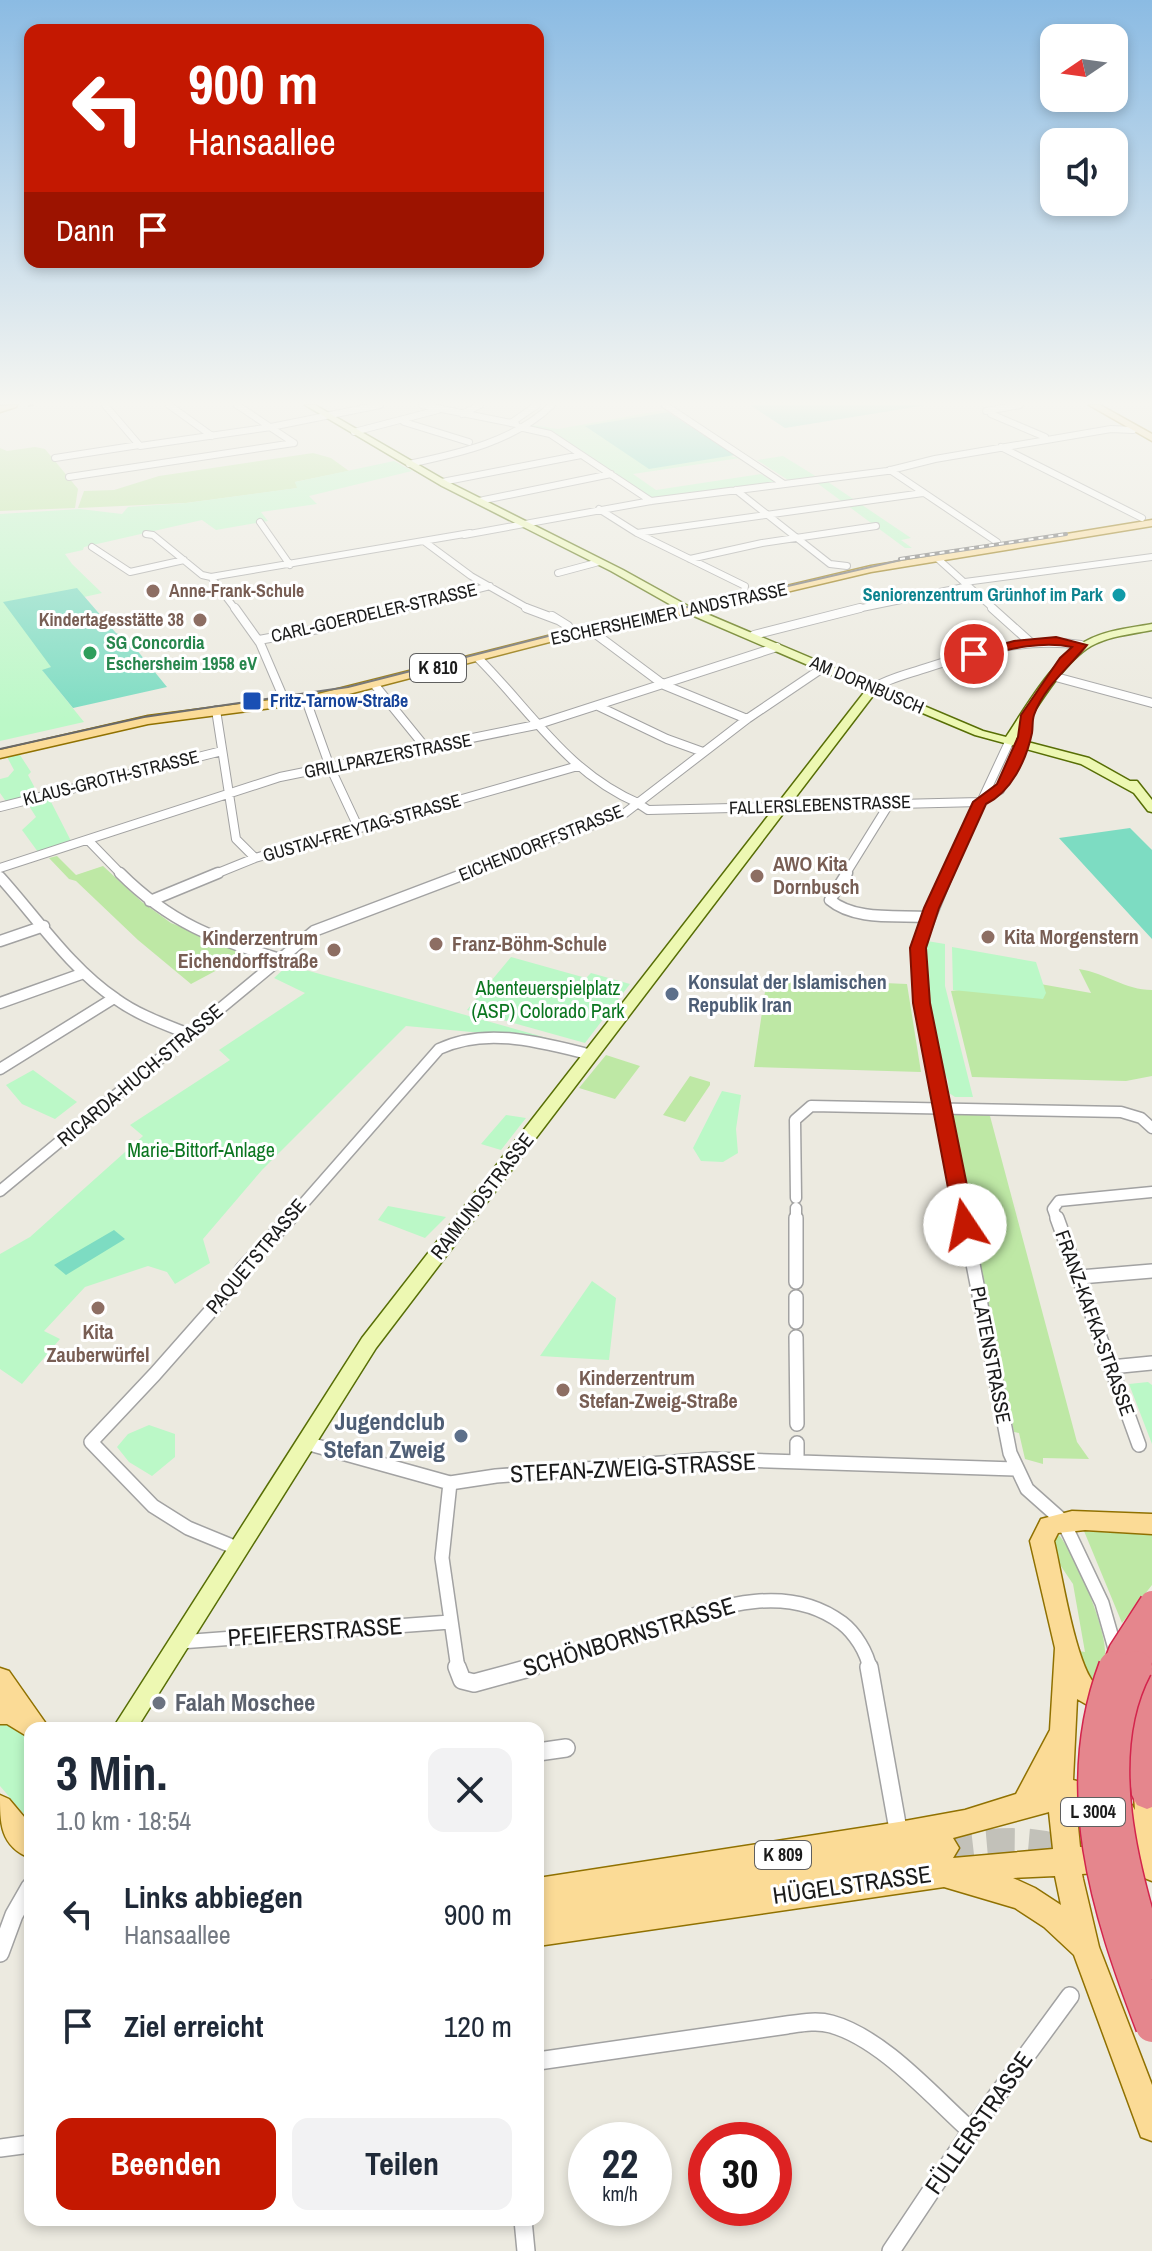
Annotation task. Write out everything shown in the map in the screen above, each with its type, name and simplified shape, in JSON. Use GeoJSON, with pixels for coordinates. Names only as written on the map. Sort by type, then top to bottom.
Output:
{"type":"FeatureCollection","features":[{"type":"Feature","properties":{"kind":"highway","name":"L 3004"},"geometry":{"type":"LineString","coordinates":[[1152,1603],[1127,1640],[1104,1695],[1096,1736],[1092,1798],[1105,1893],[1152,2026]]}},
{"type":"Feature","properties":{"kind":"highway","name":"L 3004"},"geometry":{"type":"LineString","coordinates":[[1152,1637],[1133,1673],[1122,1704],[1115,1739],[1115,1762],[1118,1837],[1126,1882],[1152,1963]]}},
{"type":"Feature","properties":{"kind":"highway"},"geometry":{"type":"LineString","coordinates":[[1140,1698],[1140,1732],[1147,1795]]}},
{"type":"Feature","properties":{"kind":"main road"},"geometry":{"type":"LineString","coordinates":[[497,510],[686,607]]}},
{"type":"Feature","properties":{"kind":"main road","name":"ESCHERSHEIMER LANDSTRASSE"},"geometry":{"type":"LineString","coordinates":[[0,754],[119,725],[216,710],[377,676],[563,623],[635,610],[686,607],[847,566],[1149,521]]}},
{"type":"Feature","properties":{"kind":"main road","name":"ESCHERSHEIMER LANDSTRASSE"},"geometry":{"type":"LineString","coordinates":[[0,743],[159,708],[284,696],[306,700],[643,616],[871,569],[1149,521]]}},
{"type":"Feature","properties":{"kind":"main road","name":"AM DORNBUSCH"},"geometry":{"type":"LineString","coordinates":[[686,607],[775,646]]}},
{"type":"Feature","properties":{"kind":"main road","name":"AM DORNBUSCH"},"geometry":{"type":"LineString","coordinates":[[686,607],[961,725],[1085,761],[1146,791]]}},
{"type":"Feature","properties":{"kind":"main road"},"geometry":{"type":"LineString","coordinates":[[1081,645],[1110,634],[1152,627]]}},
{"type":"Feature","properties":{"kind":"main road","name":"PLATENSTRASSE"},"geometry":{"type":"LineString","coordinates":[[1017,740],[1052,676],[1081,645]]}},
{"type":"Feature","properties":{"kind":"main road","name":"RAIMUNDSTRASSE"},"geometry":{"type":"LineString","coordinates":[[128,1722],[369,1343],[873,688]]}},
{"type":"Feature","properties":{"kind":"main road"},"geometry":{"type":"LineString","coordinates":[[1146,791],[1152,808]]}},
{"type":"Feature","properties":{"kind":"main road"},"geometry":{"type":"LineString","coordinates":[[1140,1698],[1102,1703],[1082,1689],[1067,1648],[1042,1541],[1049,1526],[1063,1521],[1122,1526],[1152,1524]]}},
{"type":"Feature","properties":{"kind":"main road"},"geometry":{"type":"LineString","coordinates":[[1067,1648],[1060,1797],[1066,1860],[1085,1947]]}},
{"type":"Feature","properties":{"kind":"main road"},"geometry":{"type":"LineString","coordinates":[[0,1679],[32,1722]]}},
{"type":"Feature","properties":{"kind":"main road"},"geometry":{"type":"LineString","coordinates":[[0,1712],[10,1713],[27,1722]]}},
{"type":"Feature","properties":{"kind":"main road"},"geometry":{"type":"LineString","coordinates":[[1025,1804],[1047,1765],[1063,1723]]}},
{"type":"Feature","properties":{"kind":"main road","name":"K 809"},"geometry":{"type":"LineString","coordinates":[[1025,1804],[1089,1794],[1107,1801],[1149,1845]]}},
{"type":"Feature","properties":{"kind":"main road"},"geometry":{"type":"LineString","coordinates":[[1147,1795],[1149,1845]]}},
{"type":"Feature","properties":{"kind":"main road","name":"HÜGELSTRASSE"},"geometry":{"type":"LineString","coordinates":[[544,1891],[899,1835],[965,1823],[1025,1804]]}},
{"type":"Feature","properties":{"kind":"main road"},"geometry":{"type":"LineString","coordinates":[[0,1808],[24,1838]]}},
{"type":"Feature","properties":{"kind":"main road","name":"HÜGELSTRASSE"},"geometry":{"type":"LineString","coordinates":[[544,1931],[992,1866],[1122,1858],[1149,1845]]}},
{"type":"Feature","properties":{"kind":"main road","name":"K 809"},"geometry":{"type":"LineString","coordinates":[[544,1908],[945,1848]]}},
{"type":"Feature","properties":{"kind":"main road","name":"K 809"},"geometry":{"type":"LineString","coordinates":[[931,1875],[973,1880],[1022,1894],[1049,1912],[1085,1947],[1152,2126]]}},
{"type":"Feature","properties":{"kind":"street"},"geometry":{"type":"LineString","coordinates":[[146,534],[153,535],[202,575],[211,577],[464,535],[579,510]]}},
{"type":"Feature","properties":{"kind":"street"},"geometry":{"type":"LineString","coordinates":[[521,522],[593,510]]}},
{"type":"Feature","properties":{"kind":"street"},"geometry":{"type":"LineString","coordinates":[[601,510],[637,533],[743,585],[744,592]]}},
{"type":"Feature","properties":{"kind":"street"},"geometry":{"type":"LineString","coordinates":[[760,510],[830,564],[847,566]]}},
{"type":"Feature","properties":{"kind":"street"},"geometry":{"type":"LineString","coordinates":[[637,533],[795,510]]}},
{"type":"Feature","properties":{"kind":"street"},"geometry":{"type":"LineString","coordinates":[[949,510],[997,542]]}},
{"type":"Feature","properties":{"kind":"street"},"geometry":{"type":"LineString","coordinates":[[1127,510],[1149,521]]}},
{"type":"Feature","properties":{"kind":"street"},"geometry":{"type":"LineString","coordinates":[[260,522],[290,565]]}},
{"type":"Feature","properties":{"kind":"street"},"geometry":{"type":"LineString","coordinates":[[690,559],[796,537],[876,526]]}},
{"type":"Feature","properties":{"kind":"street","name":"CARL-GOERDELER-STRASSE"},"geometry":{"type":"LineString","coordinates":[[425,542],[540,616],[563,623]]}},
{"type":"Feature","properties":{"kind":"street"},"geometry":{"type":"LineString","coordinates":[[92,547],[130,572],[184,560]]}},
{"type":"Feature","properties":{"kind":"street"},"geometry":{"type":"LineString","coordinates":[[754,635],[967,584],[1152,557]]}},
{"type":"Feature","properties":{"kind":"street"},"geometry":{"type":"LineString","coordinates":[[937,558],[1030,642]]}},
{"type":"Feature","properties":{"kind":"street"},"geometry":{"type":"LineString","coordinates":[[558,573],[599,562]]}},
{"type":"Feature","properties":{"kind":"street"},"geometry":{"type":"LineString","coordinates":[[211,577],[259,640],[284,696]]}},
{"type":"Feature","properties":{"kind":"street","name":"CARL-GOERDELER-STRASSE"},"geometry":{"type":"LineString","coordinates":[[259,640],[329,627],[490,586]]}},
{"type":"Feature","properties":{"kind":"street"},"geometry":{"type":"LineString","coordinates":[[589,629],[664,685],[747,719]]}},
{"type":"Feature","properties":{"kind":"street"},"geometry":{"type":"LineString","coordinates":[[873,688],[883,682],[974,654],[1030,642],[1056,640],[1081,645]]}},
{"type":"Feature","properties":{"kind":"street","name":"GRILLPARZERSTRASSE"},"geometry":{"type":"LineString","coordinates":[[0,868],[280,777],[536,725],[775,646]]}},
{"type":"Feature","properties":{"kind":"street"},"geometry":{"type":"LineString","coordinates":[[478,658],[536,725],[578,766],[596,782],[648,810]]}},
{"type":"Feature","properties":{"kind":"street","name":"EICHENDORFFSTRASSE"},"geometry":{"type":"LineString","coordinates":[[280,959],[314,931],[625,813],[747,719],[824,667]]}},
{"type":"Feature","properties":{"kind":"street"},"geometry":{"type":"LineString","coordinates":[[1052,676],[1152,703]]}},
{"type":"Feature","properties":{"kind":"street"},"geometry":{"type":"LineString","coordinates":[[374,684],[426,748]]}},
{"type":"Feature","properties":{"kind":"street"},"geometry":{"type":"LineString","coordinates":[[306,700],[330,767],[359,829]]}},
{"type":"Feature","properties":{"kind":"street"},"geometry":{"type":"LineString","coordinates":[[598,706],[644,729],[703,752]]}},
{"type":"Feature","properties":{"kind":"street"},"geometry":{"type":"LineString","coordinates":[[216,710],[236,839],[255,858]]}},
{"type":"Feature","properties":{"kind":"street","name":"PLATENSTRASSE"},"geometry":{"type":"LineString","coordinates":[[1017,740],[980,802],[928,917],[918,948],[919,987],[1010,1453],[1015,1469],[1031,1494],[1063,1521],[1102,1603],[1114,1644],[1140,1698]]}},
{"type":"Feature","properties":{"kind":"street","name":"KLAUS-GROTH-STRASSE"},"geometry":{"type":"LineString","coordinates":[[0,807],[222,751]]}},
{"type":"Feature","properties":{"kind":"street","name":"GUSTAV-FREYTAG-STRASSE"},"geometry":{"type":"LineString","coordinates":[[150,901],[255,858],[578,766]]}},
{"type":"Feature","properties":{"kind":"street","name":"FALLERSLEBENSTRASSE"},"geometry":{"type":"LineString","coordinates":[[636,802],[659,809]]}},
{"type":"Feature","properties":{"kind":"street"},"geometry":{"type":"LineString","coordinates":[[886,802],[886,809],[830,900],[834,905],[851,911],[928,917]]}},
{"type":"Feature","properties":{"kind":"street","name":"FALLERSLEBENSTRASSE"},"geometry":{"type":"LineString","coordinates":[[625,813],[784,805],[980,802]]}},
{"type":"Feature","properties":{"kind":"street"},"geometry":{"type":"LineString","coordinates":[[88,840],[150,901],[180,923],[231,945],[280,959]]}},
{"type":"Feature","properties":{"kind":"street"},"geometry":{"type":"LineString","coordinates":[[1,880],[84,973],[114,998],[189,1034]]}},
{"type":"Feature","properties":{"kind":"street"},"geometry":{"type":"LineString","coordinates":[[0,941],[44,926]]}},
{"type":"Feature","properties":{"kind":"street","name":"RICARDA-HUCH-STRASSE"},"geometry":{"type":"LineString","coordinates":[[0,1191],[280,959]]}},
{"type":"Feature","properties":{"kind":"street"},"geometry":{"type":"LineString","coordinates":[[0,1003],[84,973]]}},
{"type":"Feature","properties":{"kind":"street"},"geometry":{"type":"LineString","coordinates":[[0,1069],[114,998]]}},
{"type":"Feature","properties":{"kind":"street","name":"PAQUETSTRASSE"},"geometry":{"type":"LineString","coordinates":[[239,1549],[188,1528],[153,1506],[91,1442],[230,1289],[242,1269],[450,1040],[471,1036],[520,1041],[592,1055]]}},
{"type":"Feature","properties":{"kind":"street"},"geometry":{"type":"LineString","coordinates":[[796,1282],[795,1120],[804,1109],[819,1104],[1121,1112],[1141,1118],[1152,1128]]}},
{"type":"Feature","properties":{"kind":"street","name":"FRANZ-KAFKA-STRASSE"},"geometry":{"type":"LineString","coordinates":[[1139,1445],[1053,1209],[1059,1201],[1152,1192]]}},
{"type":"Feature","properties":{"kind":"street"},"geometry":{"type":"LineString","coordinates":[[1080,1277],[1152,1271]]}},
{"type":"Feature","properties":{"kind":"street"},"geometry":{"type":"LineString","coordinates":[[796,1297],[796,1322]]}},
{"type":"Feature","properties":{"kind":"street"},"geometry":{"type":"LineString","coordinates":[[796,1337],[797,1424]]}},
{"type":"Feature","properties":{"kind":"street"},"geometry":{"type":"LineString","coordinates":[[1111,1367],[1152,1363]]}},
{"type":"Feature","properties":{"kind":"street","name":"STEFAN-ZWEIG-STRASSE"},"geometry":{"type":"LineString","coordinates":[[306,1443],[450,1483],[496,1476],[712,1459],[1015,1469]]}},
{"type":"Feature","properties":{"kind":"street"},"geometry":{"type":"LineString","coordinates":[[797,1443],[797,1461]]}},
{"type":"Feature","properties":{"kind":"street"},"geometry":{"type":"LineString","coordinates":[[450,1483],[442,1539],[450,1622]]}},
{"type":"Feature","properties":{"kind":"street","name":"SCHÖNBORNSTRASSE"},"geometry":{"type":"LineString","coordinates":[[450,1622],[458,1674],[467,1683],[474,1683],[732,1604],[781,1599],[806,1603],[842,1621],[855,1635],[868,1658],[899,1835]]}},
{"type":"Feature","properties":{"kind":"street","name":"PFEIFERSTRASSE"},"geometry":{"type":"LineString","coordinates":[[180,1642],[450,1622]]}},
{"type":"Feature","properties":{"kind":"street"},"geometry":{"type":"LineString","coordinates":[[544,1751],[566,1748]]}},
{"type":"Feature","properties":{"kind":"street"},"geometry":{"type":"LineString","coordinates":[[0,1953],[24,1898]]}},
{"type":"Feature","properties":{"kind":"street","name":"FÜLLERSTRASSE"},"geometry":{"type":"LineString","coordinates":[[891,2251],[971,2131],[1070,1996]]}},
{"type":"Feature","properties":{"kind":"street"},"geometry":{"type":"LineString","coordinates":[[544,2060],[787,2025],[829,2024],[851,2031],[886,2057],[971,2131]]}},
{"type":"Feature","properties":{"kind":"street"},"geometry":{"type":"LineString","coordinates":[[0,2148],[24,2145]]}},
{"type":"Feature","properties":{"kind":"street"},"geometry":{"type":"LineString","coordinates":[[524,2226],[526,2251]]}},
{"type":"Feature","properties":{"kind":"green space"},"geometry":{"type":"Polygon","coordinates":[[[89,510],[122,514],[125,510],[275,510],[261,512],[268,521],[216,530],[202,520],[65,554],[102,593],[84,597],[76,588],[51,667],[43,671],[84,722],[0,741],[0,514],[89,510]]]}},
{"type":"Feature","properties":{"kind":"green space"},"geometry":{"type":"Polygon","coordinates":[[[854,510],[870,510],[911,538],[901,540],[912,548],[905,548],[854,510]]]}},
{"type":"Feature","properties":{"kind":"green space","name":"SG Concordia Eschersheim 1958 eV"},"geometry":{"type":"Polygon","coordinates":[[[77,588],[116,633],[127,638],[167,687],[73,708],[42,670],[51,667],[3,602],[77,588]]]}},
{"type":"Feature","properties":{"kind":"green space"},"geometry":{"type":"Polygon","coordinates":[[[18,752],[31,772],[28,775],[37,792],[48,796],[71,841],[38,852],[22,830],[36,817],[24,798],[7,803],[0,793],[0,779],[8,777],[14,770],[6,755],[18,752]]]}},
{"type":"Feature","properties":{"kind":"green space"},"geometry":{"type":"Polygon","coordinates":[[[1130,828],[1152,850],[1152,939],[1059,838],[1130,828]]]}},
{"type":"Feature","properties":{"kind":"green space"},"geometry":{"type":"Polygon","coordinates":[[[57,856],[76,875],[103,866],[142,902],[171,923],[249,953],[191,984],[138,940],[76,881],[69,879],[49,858],[57,856]]]}},
{"type":"Feature","properties":{"kind":"green space"},"geometry":{"type":"Polygon","coordinates":[[[927,941],[945,944],[945,986],[973,1097],[955,1097],[949,1093],[926,985],[927,941]]]}},
{"type":"Feature","properties":{"kind":"green space"},"geometry":{"type":"Polygon","coordinates":[[[952,947],[1036,962],[1046,993],[1043,999],[953,990],[952,947]]]}},
{"type":"Feature","properties":{"kind":"green space","name":"Abenteuerspielplatz (ASP) Colorado Park"},"geometry":{"type":"Polygon","coordinates":[[[511,957],[586,978],[591,973],[630,984],[585,1043],[467,1010],[511,957]]]}},
{"type":"Feature","properties":{"kind":"green space","name":"Marie-Bittorf-Anlage"},"geometry":{"type":"Polygon","coordinates":[[[288,965],[579,1047],[516,1036],[406,1026],[262,1170],[203,1239],[210,1263],[175,1284],[167,1272],[148,1266],[85,1287],[44,1331],[60,1339],[22,1384],[0,1369],[0,1254],[30,1237],[143,1136],[130,1125],[230,1060],[219,1050],[305,993],[274,978],[288,965]]]}},
{"type":"Feature","properties":{"kind":"green space"},"geometry":{"type":"Polygon","coordinates":[[[1079,969],[1152,990],[1152,1076],[1126,1081],[972,1077],[951,991],[1029,982],[1091,993],[1079,969]]]}},
{"type":"Feature","properties":{"kind":"green space"},"geometry":{"type":"Polygon","coordinates":[[[767,978],[907,984],[921,1072],[754,1067],[767,978]]]}},
{"type":"Feature","properties":{"kind":"green space"},"geometry":{"type":"Polygon","coordinates":[[[606,1055],[640,1066],[615,1099],[579,1088],[606,1055]]]}},
{"type":"Feature","properties":{"kind":"green space"},"geometry":{"type":"Polygon","coordinates":[[[33,1070],[77,1102],[55,1119],[22,1104],[6,1085],[33,1070]]]}},
{"type":"Feature","properties":{"kind":"green space"},"geometry":{"type":"Polygon","coordinates":[[[690,1076],[710,1082],[710,1085],[685,1122],[663,1115],[690,1076]]]}},
{"type":"Feature","properties":{"kind":"green space"},"geometry":{"type":"Polygon","coordinates":[[[722,1091],[741,1095],[736,1129],[738,1153],[723,1162],[701,1161],[693,1148],[722,1091]]]}},
{"type":"Feature","properties":{"kind":"green space"},"geometry":{"type":"Polygon","coordinates":[[[957,1113],[987,1113],[990,1116],[1077,1442],[1089,1459],[1043,1458],[1043,1464],[1025,1459],[1019,1433],[1014,1432],[951,1122],[957,1113]]]}},
{"type":"Feature","properties":{"kind":"green space"},"geometry":{"type":"Polygon","coordinates":[[[506,1115],[526,1118],[501,1150],[481,1144],[506,1115]]]}},
{"type":"Feature","properties":{"kind":"green space"},"geometry":{"type":"Polygon","coordinates":[[[388,1206],[446,1217],[425,1238],[378,1220],[388,1206]]]}},
{"type":"Feature","properties":{"kind":"green space"},"geometry":{"type":"Polygon","coordinates":[[[114,1230],[125,1239],[66,1275],[54,1265],[114,1230]]]}},
{"type":"Feature","properties":{"kind":"green space"},"geometry":{"type":"Polygon","coordinates":[[[592,1281],[616,1298],[609,1360],[540,1356],[592,1281]]]}},
{"type":"Feature","properties":{"kind":"green space"},"geometry":{"type":"Polygon","coordinates":[[[1148,1382],[1152,1385],[1152,1444],[1129,1384],[1148,1382]]]}},
{"type":"Feature","properties":{"kind":"green space"},"geometry":{"type":"Polygon","coordinates":[[[149,1425],[175,1434],[175,1457],[152,1476],[129,1462],[117,1447],[128,1434],[149,1425]]]}},
{"type":"Feature","properties":{"kind":"green space"},"geometry":{"type":"Polygon","coordinates":[[[1084,1531],[1152,1535],[1152,1585],[1122,1623],[1084,1531]]]}},
{"type":"Feature","properties":{"kind":"green space"},"geometry":{"type":"Polygon","coordinates":[[[1057,1533],[1080,1573],[1101,1628],[1105,1655],[1093,1691],[1079,1651],[1085,1652],[1073,1584],[1050,1550],[1057,1533]]]}},
{"type":"Feature","properties":{"kind":"green space"},"geometry":{"type":"Polygon","coordinates":[[[0,1719],[8,1720],[24,1735],[24,1814],[0,1786],[0,1719]]]}},
{"type":"Feature","properties":{"kind":"tunnel"},"geometry":{"type":"LineString","coordinates":[[945,1848],[1027,1843],[1075,1855]]}},
{"type":"Feature","properties":{"kind":"tram line"},"geometry":{"type":"LineString","coordinates":[[0,749],[144,717],[348,687],[615,619],[718,602],[901,560]]}},
{"type":"Feature","properties":{"kind":"railway"},"geometry":{"type":"LineString","coordinates":[[900,559],[1066,534]]}},
{"type":"Feature","properties":{"kind":"place","name":"Anne-Frank-Schule"},"geometry":{"type":"Point","coordinates":[153,591]}},
{"type":"Feature","properties":{"kind":"place","name":"Seniorenzentrum Grünhof im Park"},"geometry":{"type":"Point","coordinates":[1119,595]}},
{"type":"Feature","properties":{"kind":"place","name":"Kindertagesstätte 38"},"geometry":{"type":"Point","coordinates":[200,620]}},
{"type":"Feature","properties":{"kind":"place","name":"SG Concordia Eschersheim 1958 eV"},"geometry":{"type":"Point","coordinates":[90,653]}},
{"type":"Feature","properties":{"kind":"place","name":"Fritz-Tarnow-Straße"},"geometry":{"type":"Point","coordinates":[252,701]}},
{"type":"Feature","properties":{"kind":"place","name":"AWO Kita Dornbusch"},"geometry":{"type":"Point","coordinates":[757,876]}},
{"type":"Feature","properties":{"kind":"place","name":"Kita Morgenstern"},"geometry":{"type":"Point","coordinates":[988,937]}},
{"type":"Feature","properties":{"kind":"place","name":"Franz-Böhm-Schule"},"geometry":{"type":"Point","coordinates":[436,944]}},
{"type":"Feature","properties":{"kind":"place","name":"Kinderzentrum Eichendorffstraße"},"geometry":{"type":"Point","coordinates":[334,950]}},
{"type":"Feature","properties":{"kind":"place","name":"Konsulat der Islamischen Republik Iran"},"geometry":{"type":"Point","coordinates":[672,994]}},
{"type":"Feature","properties":{"kind":"place","name":"Kita Zauberwürfel"},"geometry":{"type":"Point","coordinates":[98,1308]}},
{"type":"Feature","properties":{"kind":"place","name":"Kinderzentrum Stefan-Zweig-Straße"},"geometry":{"type":"Point","coordinates":[563,1390]}},
{"type":"Feature","properties":{"kind":"place","name":"Jugendclub Stefan Zweig"},"geometry":{"type":"Point","coordinates":[461,1436]}},
{"type":"Feature","properties":{"kind":"place","name":"Falah Moschee"},"geometry":{"type":"Point","coordinates":[159,1703]}},
{"type":"Feature","properties":{"kind":"route"},"geometry":{"type":"LineString","coordinates":[[965,1225],[919,987],[918,948],[931,908],[980,802],[996,794],[1004,785],[1025,737],[1028,715],[1041,692],[1081,645],[1056,640],[1014,644],[974,654]]}}]}
